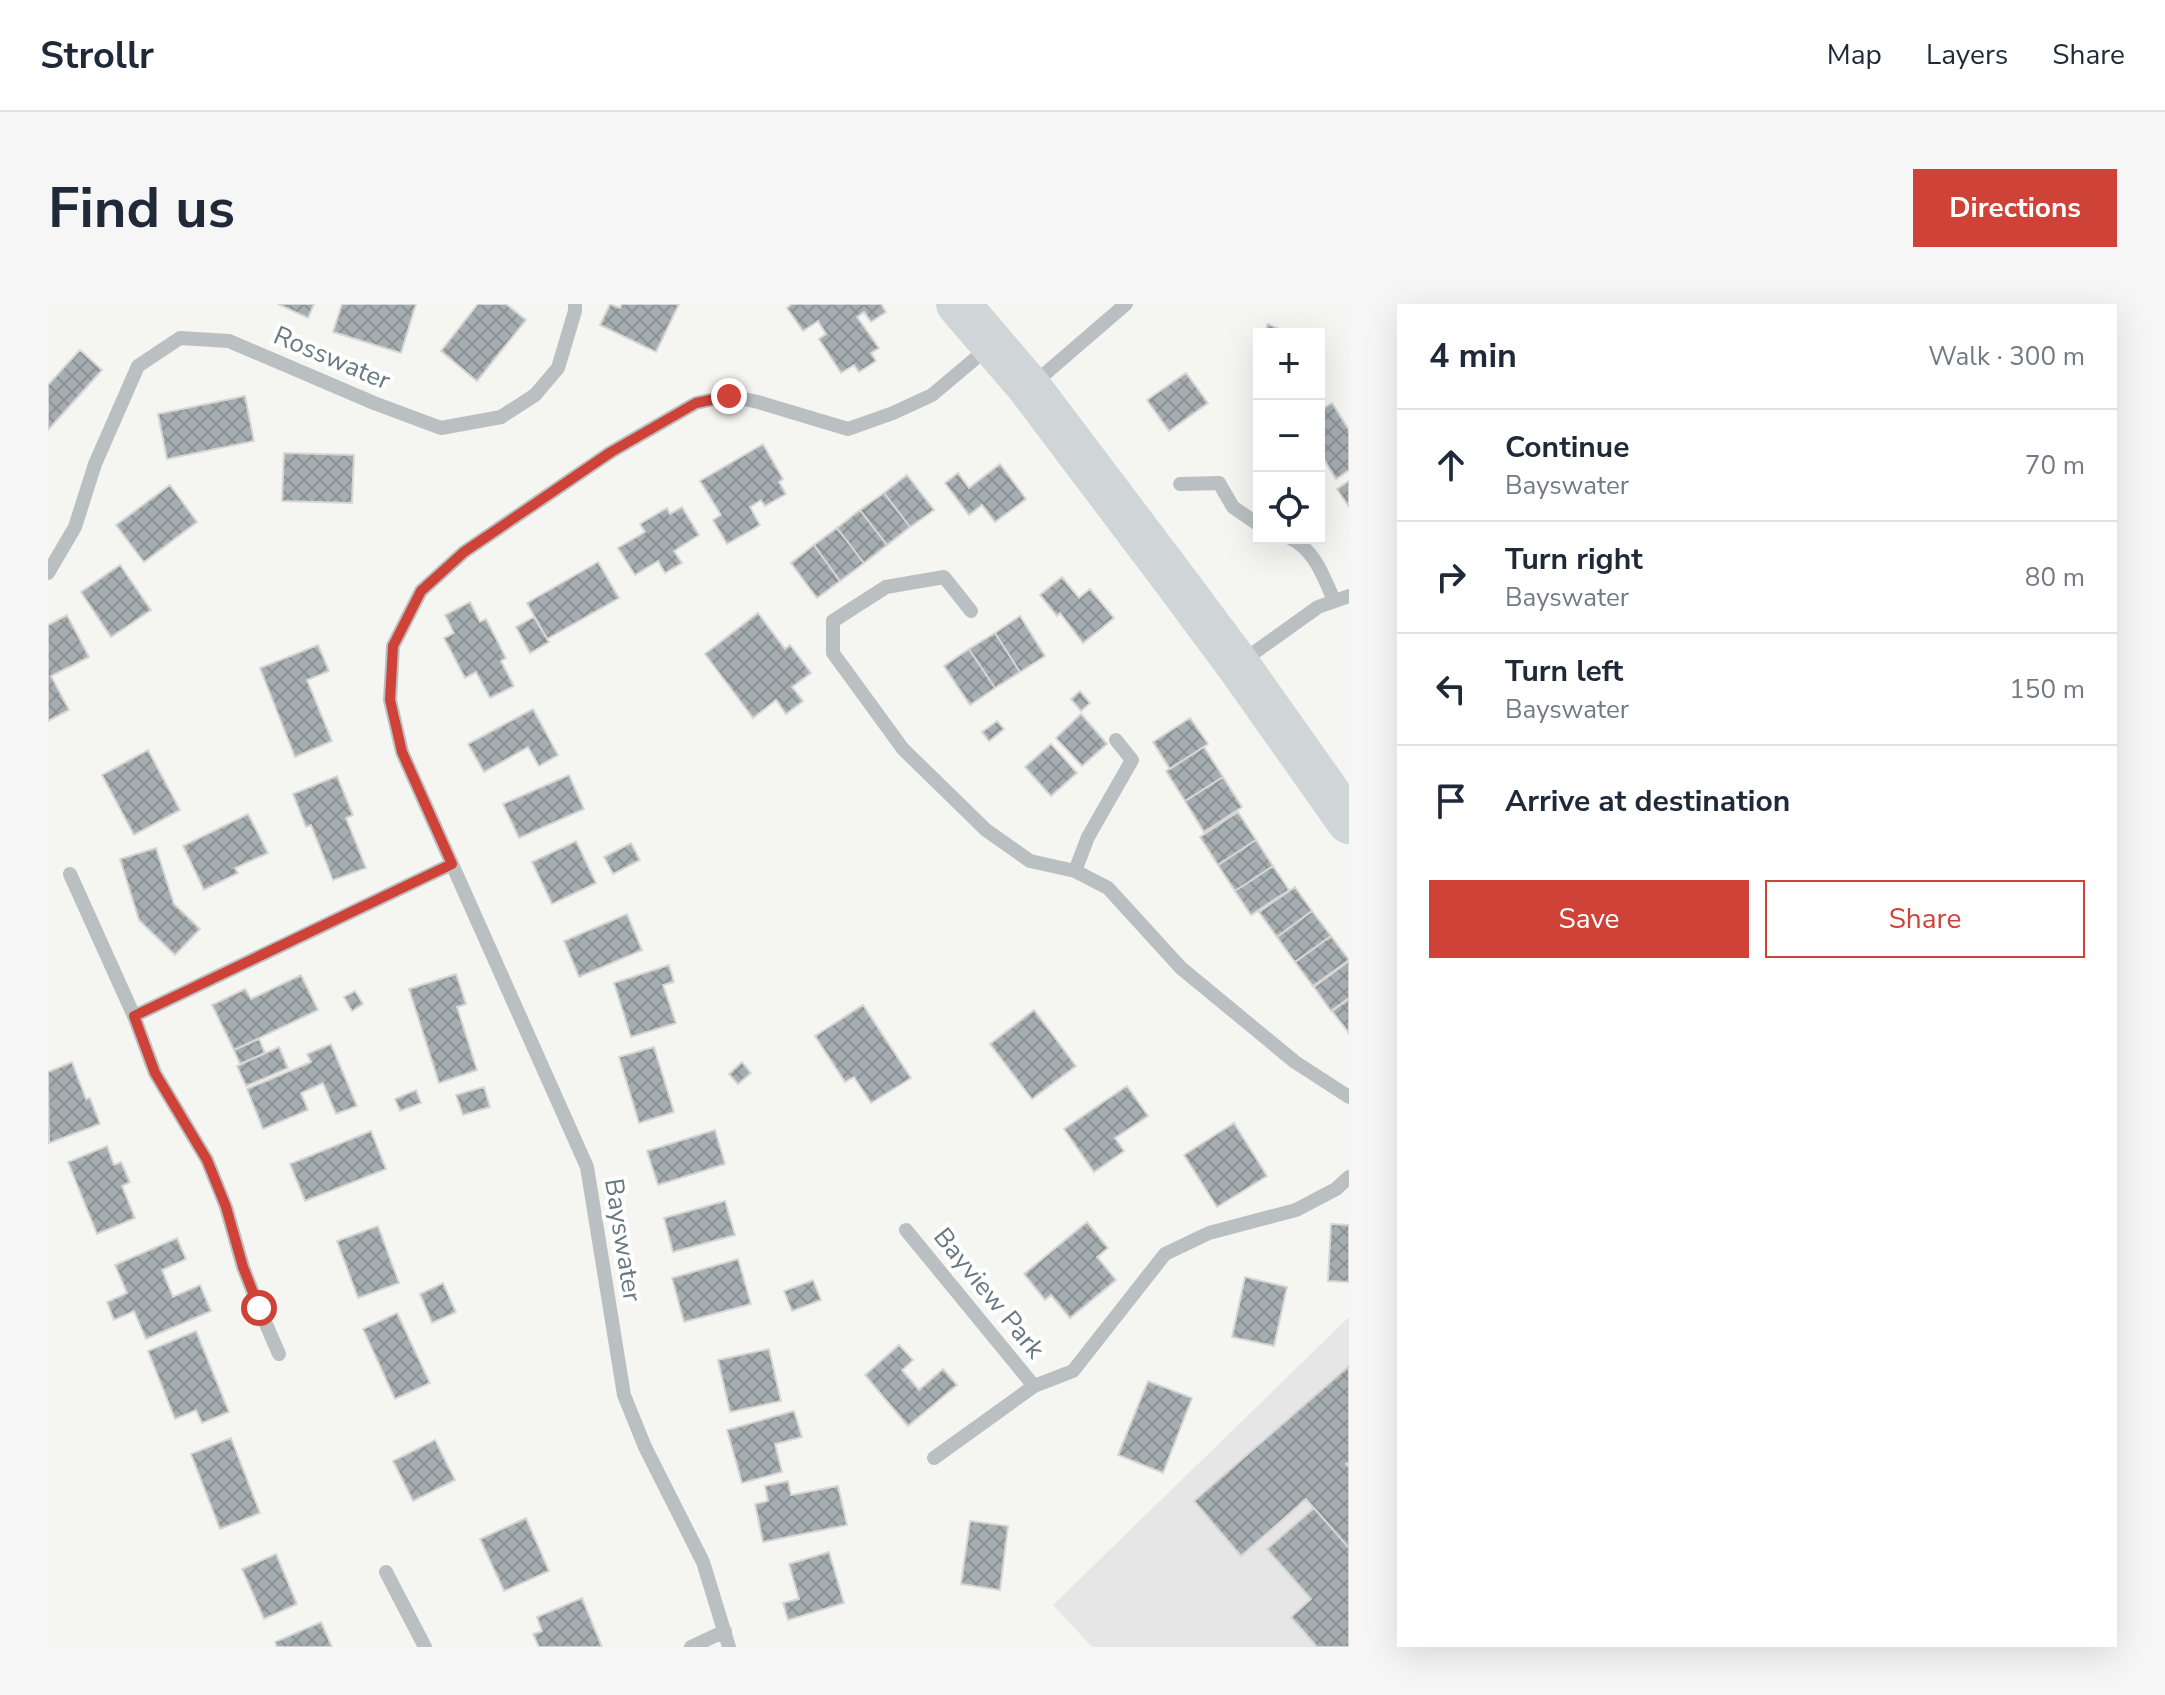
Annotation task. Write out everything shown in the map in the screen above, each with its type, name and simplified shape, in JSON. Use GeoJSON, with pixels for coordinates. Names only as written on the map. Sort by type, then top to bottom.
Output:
{"type":"FeatureCollection","features":[{"type":"Feature","properties":{"kind":"highway"},"geometry":{"type":"LineString","coordinates":[[958,304],[1029,387],[1238,665],[1349,822]]}},
{"type":"Feature","properties":{"kind":"street","name":"Rosswater"},"geometry":{"type":"LineString","coordinates":[[48,573],[75,527],[95,464],[138,366],[180,338],[229,341],[441,428],[501,417],[535,395],[558,368],[575,304]]}},
{"type":"Feature","properties":{"kind":"street"},"geometry":{"type":"LineString","coordinates":[[1029,387],[1126,304]]}},
{"type":"Feature","properties":{"kind":"street","name":"Bayswater"},"geometry":{"type":"LineString","coordinates":[[729,1647],[703,1562],[645,1447],[624,1395],[587,1167],[402,752],[390,700],[393,646],[421,591],[464,552],[611,452],[696,403],[729,396],[848,429],[932,395],[992,344]]}},
{"type":"Feature","properties":{"kind":"street"},"geometry":{"type":"LineString","coordinates":[[1180,484],[1219,483],[1233,507],[1253,521]]}},
{"type":"Feature","properties":{"kind":"street"},"geometry":{"type":"LineString","coordinates":[[1238,665],[1318,607],[1342,598],[1302,544]]}},
{"type":"Feature","properties":{"kind":"street"},"geometry":{"type":"LineString","coordinates":[[971,611],[944,577],[886,587],[833,621],[833,653],[903,749],[986,830],[1030,861],[1075,871],[1108,888],[1181,968],[1295,1062],[1349,1097]]}},
{"type":"Feature","properties":{"kind":"street"},"geometry":{"type":"LineString","coordinates":[[1075,871],[1088,837],[1132,760],[1116,740]]}},
{"type":"Feature","properties":{"kind":"street"},"geometry":{"type":"LineString","coordinates":[[134,1016],[452,864]]}},
{"type":"Feature","properties":{"kind":"street"},"geometry":{"type":"LineString","coordinates":[[70,874],[134,1016],[155,1073],[207,1160],[226,1207],[243,1267],[279,1354]]}},
{"type":"Feature","properties":{"kind":"street","name":"Bayview Park"},"geometry":{"type":"LineString","coordinates":[[934,1458],[1034,1386],[1073,1371],[1165,1254],[1209,1233],[1296,1210],[1336,1189],[1349,1177]]}},
{"type":"Feature","properties":{"kind":"street","name":"Bayview Park"},"geometry":{"type":"LineString","coordinates":[[906,1230],[1034,1386]]}},
{"type":"Feature","properties":{"kind":"street"},"geometry":{"type":"LineString","coordinates":[[386,1572],[425,1647]]}},
{"type":"Feature","properties":{"kind":"street"},"geometry":{"type":"LineString","coordinates":[[691,1647],[725,1631]]}},
{"type":"Feature","properties":{"kind":"shaded area"},"geometry":{"type":"Polygon","coordinates":[[[1349,1317],[1349,1647],[1092,1647],[1053,1605],[1349,1317]]]}},
{"type":"Feature","properties":{"kind":"building"},"geometry":{"type":"Polygon","coordinates":[[[278,304],[314,304],[308,318],[278,304]]]}},
{"type":"Feature","properties":{"kind":"building"},"geometry":{"type":"Polygon","coordinates":[[[342,304],[416,304],[401,353],[333,332],[342,304]]]}},
{"type":"Feature","properties":{"kind":"building"},"geometry":{"type":"Polygon","coordinates":[[[478,304],[506,304],[526,320],[477,381],[441,351],[478,304]]]}},
{"type":"Feature","properties":{"kind":"building"},"geometry":{"type":"Polygon","coordinates":[[[610,304],[620,308],[622,304],[679,304],[656,352],[600,325],[610,304]]]}},
{"type":"Feature","properties":{"kind":"building"},"geometry":{"type":"Polygon","coordinates":[[[792,304],[881,304],[886,312],[871,322],[864,312],[857,317],[879,348],[871,353],[876,361],[859,372],[854,365],[841,373],[819,339],[826,334],[818,321],[803,331],[787,308],[792,304]]]}},
{"type":"Feature","properties":{"kind":"building"},"geometry":{"type":"Polygon","coordinates":[[[80,350],[102,370],[48,430],[48,385],[80,350]]]}},
{"type":"Feature","properties":{"kind":"building"},"geometry":{"type":"Polygon","coordinates":[[[1186,373],[1208,403],[1169,431],[1147,400],[1186,373]]]}},
{"type":"Feature","properties":{"kind":"building"},"geometry":{"type":"Polygon","coordinates":[[[245,396],[254,441],[167,459],[158,414],[245,396]]]}},
{"type":"Feature","properties":{"kind":"building"},"geometry":{"type":"Polygon","coordinates":[[[1332,403],[1349,430],[1349,470],[1336,479],[1325,461],[1325,407],[1332,403]]]}},
{"type":"Feature","properties":{"kind":"building"},"geometry":{"type":"Polygon","coordinates":[[[763,444],[783,479],[779,482],[786,494],[765,506],[761,500],[750,507],[760,525],[727,544],[713,520],[721,515],[700,481],[763,444]]]}},
{"type":"Feature","properties":{"kind":"building"},"geometry":{"type":"Polygon","coordinates":[[[284,453],[354,455],[352,503],[282,501],[284,453]]]}},
{"type":"Feature","properties":{"kind":"building"},"geometry":{"type":"Polygon","coordinates":[[[1000,464],[1026,499],[995,522],[982,505],[969,515],[945,483],[958,473],[969,488],[1000,464]]]}},
{"type":"Feature","properties":{"kind":"building"},"geometry":{"type":"Polygon","coordinates":[[[907,475],[934,510],[910,527],[884,493],[907,475]]]}},
{"type":"Feature","properties":{"kind":"building"},"geometry":{"type":"Polygon","coordinates":[[[1349,481],[1349,507],[1337,489],[1349,481]]]}},
{"type":"Feature","properties":{"kind":"building"},"geometry":{"type":"Polygon","coordinates":[[[170,485],[197,522],[144,562],[116,525],[170,485]]]}},
{"type":"Feature","properties":{"kind":"building"},"geometry":{"type":"Polygon","coordinates":[[[884,493],[910,527],[887,545],[860,510],[884,493]]]}},
{"type":"Feature","properties":{"kind":"building"},"geometry":{"type":"Polygon","coordinates":[[[682,507],[699,535],[674,551],[682,563],[665,573],[658,561],[635,575],[618,548],[645,532],[640,524],[667,508],[670,514],[682,507]]]}},
{"type":"Feature","properties":{"kind":"building"},"geometry":{"type":"Polygon","coordinates":[[[860,510],[887,545],[864,563],[837,528],[860,510]]]}},
{"type":"Feature","properties":{"kind":"building"},"geometry":{"type":"Polygon","coordinates":[[[837,528],[864,563],[840,581],[814,545],[837,528]]]}},
{"type":"Feature","properties":{"kind":"building"},"geometry":{"type":"Polygon","coordinates":[[[814,545],[840,581],[817,598],[791,563],[814,545]]]}},
{"type":"Feature","properties":{"kind":"building"},"geometry":{"type":"Polygon","coordinates":[[[598,562],[619,598],[547,639],[527,603],[598,562]]]}},
{"type":"Feature","properties":{"kind":"building"},"geometry":{"type":"Polygon","coordinates":[[[120,565],[151,610],[111,637],[81,592],[120,565]]]}},
{"type":"Feature","properties":{"kind":"building"},"geometry":{"type":"Polygon","coordinates":[[[1062,577],[1079,598],[1090,589],[1114,618],[1083,643],[1060,613],[1057,616],[1040,595],[1062,577]]]}},
{"type":"Feature","properties":{"kind":"building"},"geometry":{"type":"Polygon","coordinates":[[[470,602],[480,622],[486,619],[506,658],[501,661],[514,686],[490,698],[476,672],[465,678],[444,638],[454,633],[445,615],[470,602]]]}},
{"type":"Feature","properties":{"kind":"building"},"geometry":{"type":"Polygon","coordinates":[[[758,613],[785,649],[790,645],[811,673],[792,687],[803,701],[786,714],[776,700],[753,718],[705,654],[758,613]]]}},
{"type":"Feature","properties":{"kind":"building"},"geometry":{"type":"Polygon","coordinates":[[[67,615],[89,657],[51,676],[69,710],[48,721],[48,625],[67,615]]]}},
{"type":"Feature","properties":{"kind":"building"},"geometry":{"type":"Polygon","coordinates":[[[1020,616],[1045,656],[1020,672],[995,633],[1020,616]]]}},
{"type":"Feature","properties":{"kind":"building"},"geometry":{"type":"Polygon","coordinates":[[[534,617],[549,642],[530,653],[516,627],[534,617]]]}},
{"type":"Feature","properties":{"kind":"building"},"geometry":{"type":"Polygon","coordinates":[[[995,633],[1020,672],[995,688],[969,649],[995,633]]]}},
{"type":"Feature","properties":{"kind":"building"},"geometry":{"type":"Polygon","coordinates":[[[318,645],[329,671],[307,680],[332,741],[295,757],[260,668],[318,645]]]}},
{"type":"Feature","properties":{"kind":"building"},"geometry":{"type":"Polygon","coordinates":[[[969,649],[995,688],[970,705],[944,666],[969,649]]]}},
{"type":"Feature","properties":{"kind":"building"},"geometry":{"type":"Polygon","coordinates":[[[1080,691],[1090,703],[1081,711],[1071,699],[1080,691]]]}},
{"type":"Feature","properties":{"kind":"building"},"geometry":{"type":"Polygon","coordinates":[[[533,709],[558,755],[539,766],[528,747],[484,772],[468,744],[533,709]]]}},
{"type":"Feature","properties":{"kind":"building"},"geometry":{"type":"Polygon","coordinates":[[[1081,714],[1107,744],[1082,766],[1056,738],[1081,714]]]}},
{"type":"Feature","properties":{"kind":"building"},"geometry":{"type":"Polygon","coordinates":[[[1190,718],[1208,744],[1170,769],[1153,742],[1190,718]]]}},
{"type":"Feature","properties":{"kind":"building"},"geometry":{"type":"Polygon","coordinates":[[[997,721],[1004,729],[989,741],[982,732],[997,721]]]}},
{"type":"Feature","properties":{"kind":"building"},"geometry":{"type":"Polygon","coordinates":[[[1051,744],[1077,773],[1051,796],[1025,767],[1051,744]]]}},
{"type":"Feature","properties":{"kind":"building"},"geometry":{"type":"Polygon","coordinates":[[[1204,747],[1223,777],[1185,801],[1166,771],[1204,747]]]}},
{"type":"Feature","properties":{"kind":"building"},"geometry":{"type":"Polygon","coordinates":[[[148,750],[180,810],[134,835],[102,775],[148,750]]]}},
{"type":"Feature","properties":{"kind":"building"},"geometry":{"type":"Polygon","coordinates":[[[569,775],[584,809],[519,838],[503,804],[569,775]]]}},
{"type":"Feature","properties":{"kind":"building"},"geometry":{"type":"Polygon","coordinates":[[[337,776],[353,815],[346,818],[366,868],[333,880],[311,825],[306,827],[293,794],[337,776]]]}},
{"type":"Feature","properties":{"kind":"building"},"geometry":{"type":"Polygon","coordinates":[[[1223,777],[1242,807],[1204,832],[1185,801],[1223,777]]]}},
{"type":"Feature","properties":{"kind":"building"},"geometry":{"type":"Polygon","coordinates":[[[1238,812],[1256,840],[1218,865],[1200,837],[1238,812]]]}},
{"type":"Feature","properties":{"kind":"building"},"geometry":{"type":"Polygon","coordinates":[[[248,814],[268,853],[235,868],[238,873],[204,890],[183,846],[248,814]]]}},
{"type":"Feature","properties":{"kind":"building"},"geometry":{"type":"Polygon","coordinates":[[[1256,840],[1273,866],[1235,891],[1218,865],[1256,840]]]}},
{"type":"Feature","properties":{"kind":"building"},"geometry":{"type":"Polygon","coordinates":[[[576,841],[596,883],[552,904],[532,862],[576,841]]]}},
{"type":"Feature","properties":{"kind":"building"},"geometry":{"type":"Polygon","coordinates":[[[631,843],[640,860],[613,874],[604,857],[631,843]]]}},
{"type":"Feature","properties":{"kind":"building"},"geometry":{"type":"Polygon","coordinates":[[[156,848],[174,904],[200,929],[175,955],[139,920],[120,859],[156,848]]]}},
{"type":"Feature","properties":{"kind":"building"},"geometry":{"type":"Polygon","coordinates":[[[1273,866],[1289,890],[1251,915],[1235,891],[1273,866]]]}},
{"type":"Feature","properties":{"kind":"building"},"geometry":{"type":"Polygon","coordinates":[[[1295,887],[1312,911],[1277,937],[1259,912],[1295,887]]]}},
{"type":"Feature","properties":{"kind":"building"},"geometry":{"type":"Polygon","coordinates":[[[1312,911],[1331,936],[1295,962],[1277,937],[1312,911]]]}},
{"type":"Feature","properties":{"kind":"building"},"geometry":{"type":"Polygon","coordinates":[[[627,914],[642,950],[579,977],[564,941],[627,914]]]}},
{"type":"Feature","properties":{"kind":"building"},"geometry":{"type":"Polygon","coordinates":[[[1331,936],[1349,960],[1313,986],[1295,962],[1331,936]]]}},
{"type":"Feature","properties":{"kind":"building"},"geometry":{"type":"Polygon","coordinates":[[[1349,961],[1349,998],[1331,1011],[1314,987],[1349,961]]]}},
{"type":"Feature","properties":{"kind":"building"},"geometry":{"type":"Polygon","coordinates":[[[669,965],[674,982],[663,985],[676,1023],[631,1037],[614,983],[669,965]]]}},
{"type":"Feature","properties":{"kind":"building"},"geometry":{"type":"Polygon","coordinates":[[[456,974],[466,1004],[457,1007],[477,1070],[439,1083],[409,989],[456,974]]]}},
{"type":"Feature","properties":{"kind":"building"},"geometry":{"type":"Polygon","coordinates":[[[301,975],[318,1010],[234,1050],[212,1005],[245,989],[251,999],[301,975]]]}},
{"type":"Feature","properties":{"kind":"building"},"geometry":{"type":"Polygon","coordinates":[[[355,991],[363,1004],[352,1011],[344,997],[355,991]]]}},
{"type":"Feature","properties":{"kind":"building"},"geometry":{"type":"Polygon","coordinates":[[[1349,999],[1349,1033],[1332,1011],[1349,999]]]}},
{"type":"Feature","properties":{"kind":"building"},"geometry":{"type":"Polygon","coordinates":[[[863,1005],[911,1078],[871,1103],[854,1077],[845,1082],[815,1036],[863,1005]]]}},
{"type":"Feature","properties":{"kind":"building"},"geometry":{"type":"Polygon","coordinates":[[[1034,1010],[1076,1066],[1032,1099],[990,1044],[1034,1010]]]}},
{"type":"Feature","properties":{"kind":"building"},"geometry":{"type":"Polygon","coordinates":[[[259,1039],[265,1053],[240,1064],[234,1050],[259,1039]]]}},
{"type":"Feature","properties":{"kind":"building"},"geometry":{"type":"Polygon","coordinates":[[[331,1044],[357,1106],[336,1114],[323,1083],[301,1093],[308,1110],[263,1129],[247,1089],[311,1062],[307,1054],[331,1044]]]}},
{"type":"Feature","properties":{"kind":"building"},"geometry":{"type":"Polygon","coordinates":[[[279,1047],[288,1068],[246,1086],[237,1066],[279,1047]]]}},
{"type":"Feature","properties":{"kind":"building"},"geometry":{"type":"Polygon","coordinates":[[[654,1047],[674,1112],[639,1123],[619,1057],[654,1047]]]}},
{"type":"Feature","properties":{"kind":"building"},"geometry":{"type":"Polygon","coordinates":[[[72,1062],[86,1099],[90,1098],[100,1124],[49,1143],[48,1072],[72,1062]]]}},
{"type":"Feature","properties":{"kind":"building"},"geometry":{"type":"Polygon","coordinates":[[[742,1062],[751,1073],[738,1084],[729,1074],[742,1062]]]}},
{"type":"Feature","properties":{"kind":"building"},"geometry":{"type":"Polygon","coordinates":[[[1127,1086],[1148,1116],[1115,1138],[1124,1151],[1094,1172],[1064,1129],[1127,1086]]]}},
{"type":"Feature","properties":{"kind":"building"},"geometry":{"type":"Polygon","coordinates":[[[484,1087],[490,1107],[463,1115],[456,1095],[484,1087]]]}},
{"type":"Feature","properties":{"kind":"building"},"geometry":{"type":"Polygon","coordinates":[[[416,1090],[421,1103],[400,1111],[395,1099],[416,1090]]]}},
{"type":"Feature","properties":{"kind":"building"},"geometry":{"type":"Polygon","coordinates":[[[1234,1123],[1267,1176],[1217,1207],[1184,1155],[1234,1123]]]}},
{"type":"Feature","properties":{"kind":"building"},"geometry":{"type":"Polygon","coordinates":[[[715,1130],[725,1164],[658,1185],[647,1151],[715,1130]]]}},
{"type":"Feature","properties":{"kind":"building"},"geometry":{"type":"Polygon","coordinates":[[[371,1131],[386,1169],[305,1201],[290,1164],[371,1131]]]}},
{"type":"Feature","properties":{"kind":"building"},"geometry":{"type":"Polygon","coordinates":[[[107,1146],[114,1165],[121,1162],[130,1182],[122,1186],[135,1218],[97,1234],[68,1162],[107,1146]]]}},
{"type":"Feature","properties":{"kind":"building"},"geometry":{"type":"Polygon","coordinates":[[[725,1201],[735,1235],[673,1252],[664,1218],[725,1201]]]}},
{"type":"Feature","properties":{"kind":"building"},"geometry":{"type":"Polygon","coordinates":[[[1087,1222],[1108,1248],[1097,1257],[1116,1280],[1070,1318],[1051,1295],[1045,1300],[1024,1274],[1087,1222]]]}},
{"type":"Feature","properties":{"kind":"building"},"geometry":{"type":"Polygon","coordinates":[[[1331,1224],[1349,1225],[1349,1282],[1328,1281],[1331,1224]]]}},
{"type":"Feature","properties":{"kind":"building"},"geometry":{"type":"Polygon","coordinates":[[[378,1226],[399,1283],[358,1298],[337,1241],[378,1226]]]}},
{"type":"Feature","properties":{"kind":"building"},"geometry":{"type":"Polygon","coordinates":[[[177,1238],[186,1259],[162,1270],[173,1297],[200,1285],[211,1311],[146,1339],[134,1311],[114,1320],[107,1302],[127,1293],[115,1265],[177,1238]]]}},
{"type":"Feature","properties":{"kind":"building"},"geometry":{"type":"Polygon","coordinates":[[[738,1259],[751,1304],[684,1322],[672,1278],[738,1259]]]}},
{"type":"Feature","properties":{"kind":"building"},"geometry":{"type":"Polygon","coordinates":[[[1245,1277],[1287,1287],[1274,1346],[1232,1337],[1245,1277]]]}},
{"type":"Feature","properties":{"kind":"building"},"geometry":{"type":"Polygon","coordinates":[[[813,1280],[821,1300],[792,1311],[784,1291],[813,1280]]]}},
{"type":"Feature","properties":{"kind":"building"},"geometry":{"type":"Polygon","coordinates":[[[443,1283],[456,1312],[432,1323],[420,1294],[443,1283]]]}},
{"type":"Feature","properties":{"kind":"building"},"geometry":{"type":"Polygon","coordinates":[[[397,1313],[430,1383],[395,1399],[363,1329],[397,1313]]]}},
{"type":"Feature","properties":{"kind":"building"},"geometry":{"type":"Polygon","coordinates":[[[196,1331],[229,1412],[202,1423],[196,1410],[175,1419],[148,1351],[196,1331]]]}},
{"type":"Feature","properties":{"kind":"building"},"geometry":{"type":"Polygon","coordinates":[[[899,1345],[913,1360],[902,1370],[919,1390],[943,1369],[957,1385],[908,1426],[865,1375],[899,1345]]]}},
{"type":"Feature","properties":{"kind":"building"},"geometry":{"type":"Polygon","coordinates":[[[769,1349],[781,1401],[730,1412],[718,1360],[769,1349]]]}},
{"type":"Feature","properties":{"kind":"building"},"geometry":{"type":"Polygon","coordinates":[[[1349,1366],[1349,1462],[1346,1464],[1349,1467],[1349,1548],[1306,1499],[1241,1556],[1194,1501],[1349,1366]]]}},
{"type":"Feature","properties":{"kind":"building"},"geometry":{"type":"Polygon","coordinates":[[[1148,1381],[1192,1398],[1163,1473],[1118,1455],[1148,1381]]]}},
{"type":"Feature","properties":{"kind":"building"},"geometry":{"type":"Polygon","coordinates":[[[794,1411],[802,1437],[775,1444],[782,1472],[742,1483],[727,1430],[794,1411]]]}},
{"type":"Feature","properties":{"kind":"building"},"geometry":{"type":"Polygon","coordinates":[[[231,1438],[260,1513],[220,1529],[191,1454],[231,1438]]]}},
{"type":"Feature","properties":{"kind":"building"},"geometry":{"type":"Polygon","coordinates":[[[435,1440],[455,1480],[413,1501],[393,1461],[435,1440]]]}},
{"type":"Feature","properties":{"kind":"building"},"geometry":{"type":"Polygon","coordinates":[[[788,1481],[791,1495],[838,1486],[847,1525],[763,1542],[755,1504],[768,1501],[765,1486],[788,1481]]]}},
{"type":"Feature","properties":{"kind":"building"},"geometry":{"type":"Polygon","coordinates":[[[1314,1508],[1349,1548],[1349,1647],[1317,1647],[1291,1617],[1311,1599],[1267,1549],[1314,1508]]]}},
{"type":"Feature","properties":{"kind":"building"},"geometry":{"type":"Polygon","coordinates":[[[526,1518],[549,1571],[504,1591],[480,1539],[526,1518]]]}},
{"type":"Feature","properties":{"kind":"building"},"geometry":{"type":"Polygon","coordinates":[[[970,1521],[1008,1526],[1000,1590],[961,1584],[970,1521]]]}},
{"type":"Feature","properties":{"kind":"building"},"geometry":{"type":"Polygon","coordinates":[[[829,1552],[844,1603],[788,1620],[783,1603],[799,1599],[789,1564],[829,1552]]]}},
{"type":"Feature","properties":{"kind":"building"},"geometry":{"type":"Polygon","coordinates":[[[276,1554],[297,1604],[264,1619],[242,1569],[276,1554]]]}},
{"type":"Feature","properties":{"kind":"building"},"geometry":{"type":"Polygon","coordinates":[[[582,1598],[602,1647],[539,1647],[533,1634],[542,1631],[537,1617],[582,1598]]]}},
{"type":"Feature","properties":{"kind":"building"},"geometry":{"type":"Polygon","coordinates":[[[321,1622],[332,1647],[277,1647],[275,1642],[321,1622]]]}},
{"type":"Feature","properties":{"kind":"route"},"geometry":{"type":"LineString","coordinates":[[259,1308],[207,1160],[155,1073],[134,1016],[452,864],[402,752],[390,700],[393,646],[421,591],[464,552],[611,452],[696,403],[729,396]]}}]}
